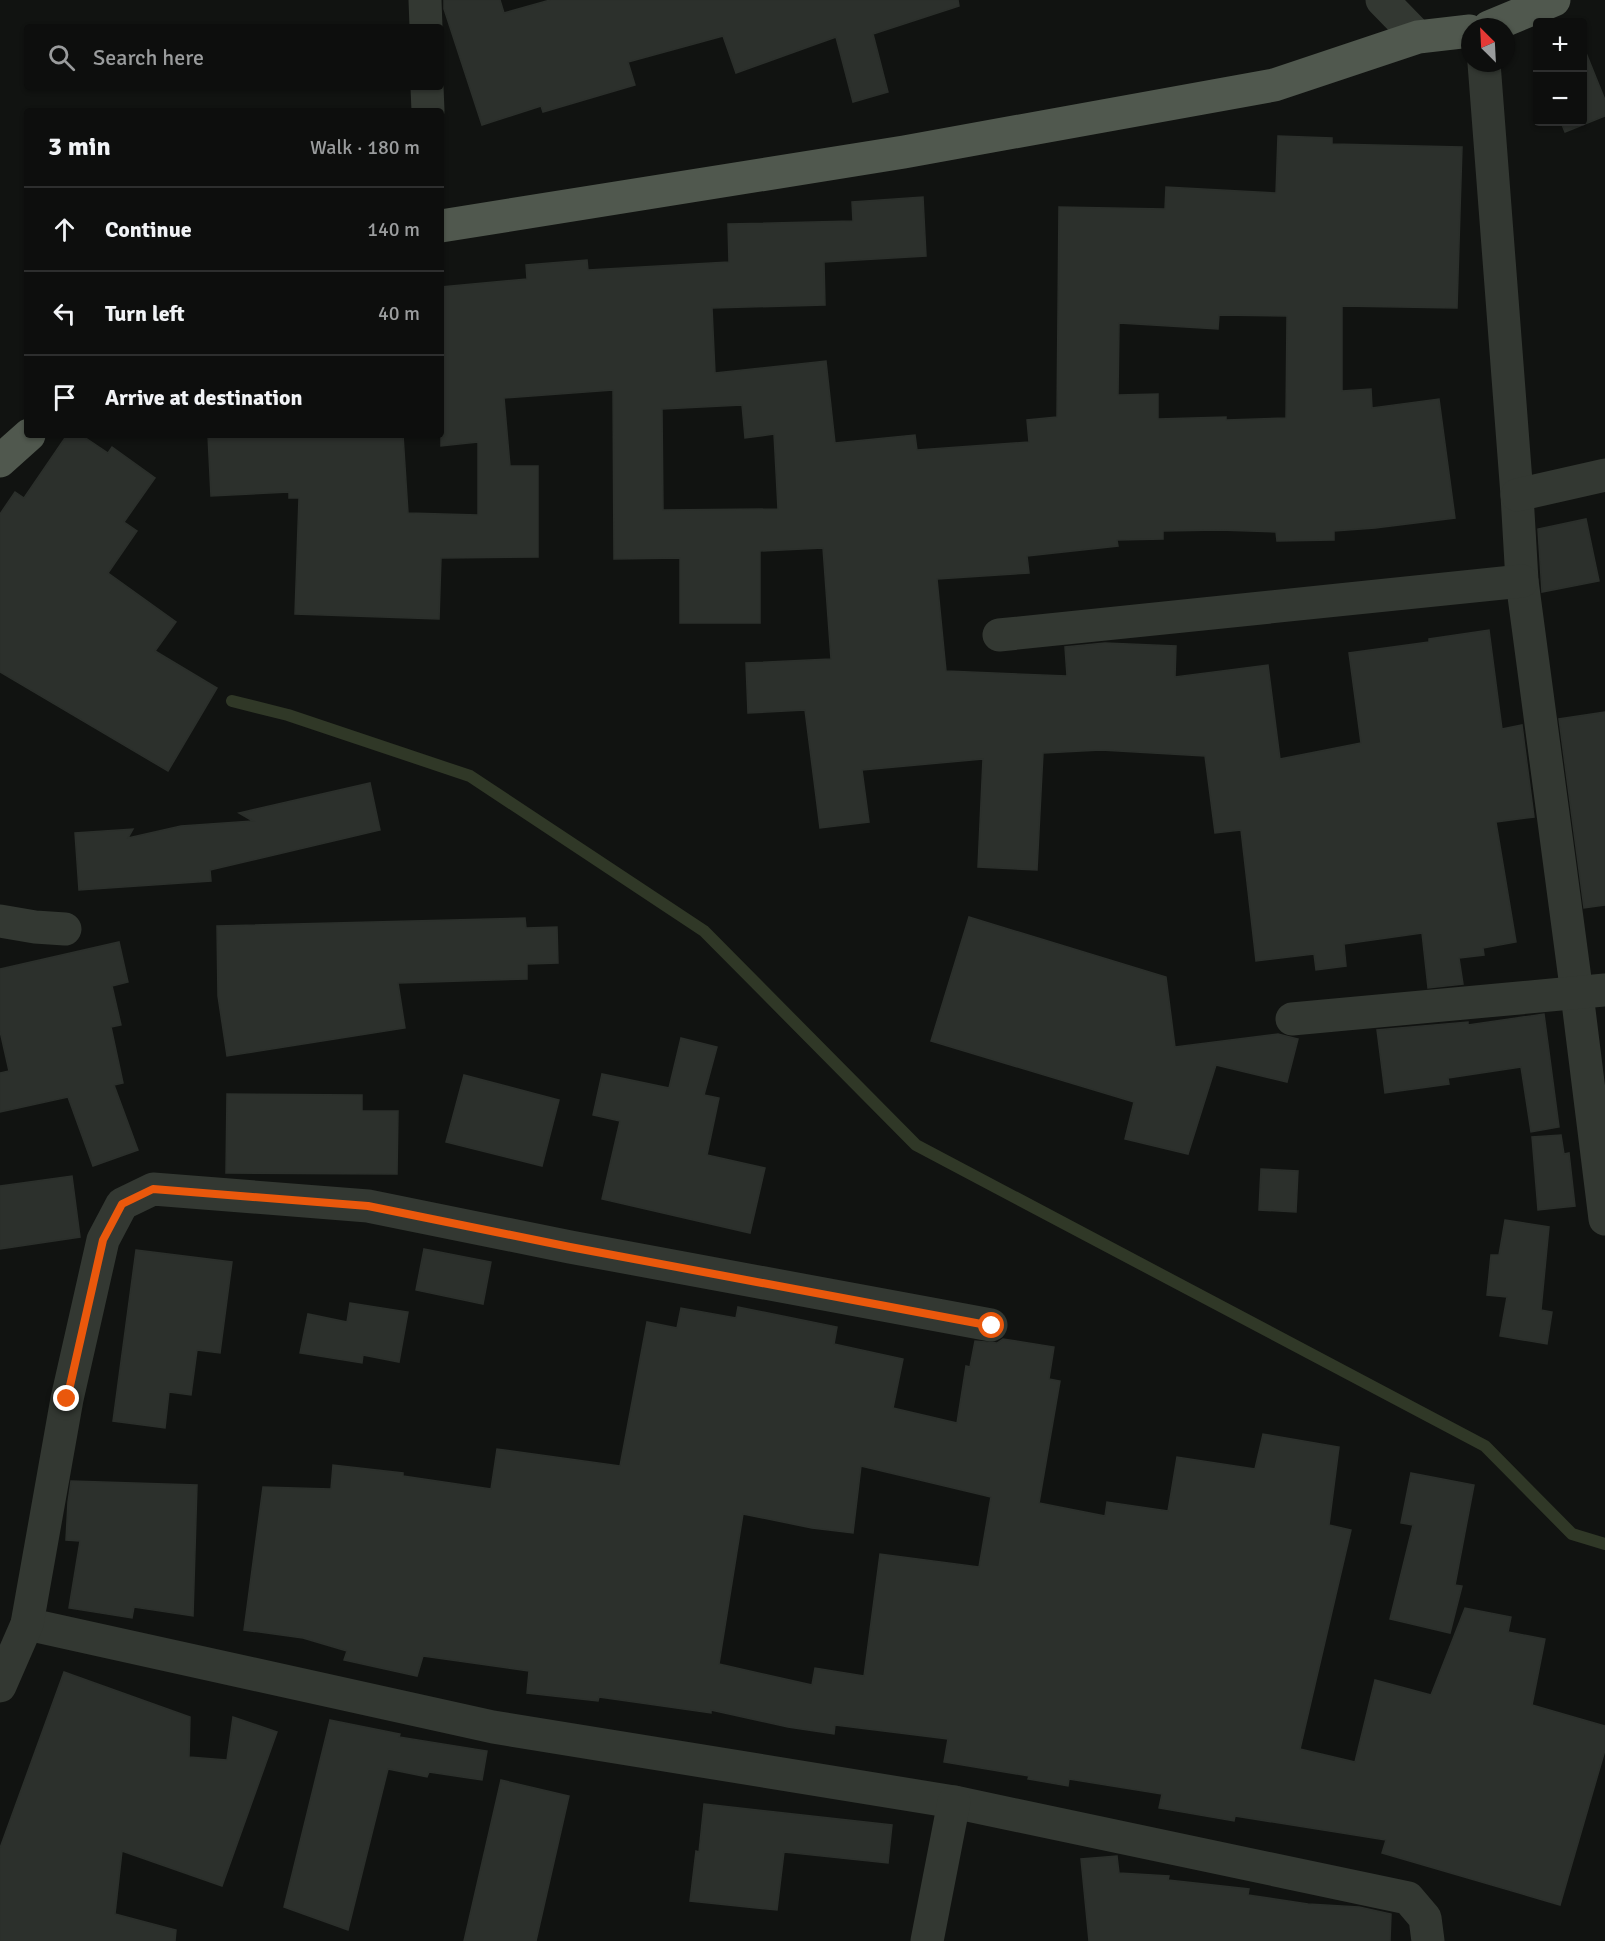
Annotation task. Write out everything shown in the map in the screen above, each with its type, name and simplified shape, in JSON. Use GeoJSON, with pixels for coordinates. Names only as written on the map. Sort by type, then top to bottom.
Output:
{"type":"FeatureCollection","features":[{"type":"Feature","properties":{"kind":"main road"},"geometry":{"type":"LineString","coordinates":[[1511,18],[1554,0]]}},
{"type":"Feature","properties":{"kind":"main road"},"geometry":{"type":"LineString","coordinates":[[444,226],[904,152],[1274,85],[1418,36],[1461,32]]}},
{"type":"Feature","properties":{"kind":"main road"},"geometry":{"type":"LineString","coordinates":[[0,461],[26,438]]}},
{"type":"Feature","properties":{"kind":"street"},"geometry":{"type":"LineString","coordinates":[[425,0],[426,24]]}},
{"type":"Feature","properties":{"kind":"street"},"geometry":{"type":"LineString","coordinates":[[1382,0],[1418,36]]}},
{"type":"Feature","properties":{"kind":"street"},"geometry":{"type":"LineString","coordinates":[[1485,72],[1517,495],[1521,581],[1591,992],[1605,1219]]}},
{"type":"Feature","properties":{"kind":"street"},"geometry":{"type":"LineString","coordinates":[[427,90],[428,108]]}},
{"type":"Feature","properties":{"kind":"street"},"geometry":{"type":"LineString","coordinates":[[1517,495],[1605,475]]}},
{"type":"Feature","properties":{"kind":"street"},"geometry":{"type":"LineString","coordinates":[[999,635],[1521,581]]}},
{"type":"Feature","properties":{"kind":"street"},"geometry":{"type":"LineString","coordinates":[[0,921],[25,926],[65,929]]}},
{"type":"Feature","properties":{"kind":"street"},"geometry":{"type":"LineString","coordinates":[[1292,1019],[1591,992]]}},
{"type":"Feature","properties":{"kind":"street"},"geometry":{"type":"LineString","coordinates":[[0,1686],[27,1624],[67,1399],[103,1240],[122,1204],[153,1189],[368,1206],[570,1247],[992,1326]]}},
{"type":"Feature","properties":{"kind":"street"},"geometry":{"type":"LineString","coordinates":[[27,1624],[493,1727],[954,1802],[1408,1898],[1425,1918],[1428,1941]]}},
{"type":"Feature","properties":{"kind":"street"},"geometry":{"type":"LineString","coordinates":[[927,1941],[954,1802]]}},
{"type":"Feature","properties":{"kind":"building"},"geometry":{"type":"Polygon","coordinates":[[[444,0],[500,0],[504,13],[550,0],[958,0],[959,6],[873,34],[888,92],[853,102],[836,37],[736,73],[723,36],[628,62],[635,85],[543,112],[541,106],[482,125],[444,9],[444,0]]]}},
{"type":"Feature","properties":{"kind":"building"},"geometry":{"type":"Polygon","coordinates":[[[1587,55],[1605,100],[1605,116],[1587,123],[1587,55]]]}},
{"type":"Feature","properties":{"kind":"building"},"geometry":{"type":"Polygon","coordinates":[[[1563,126],[1580,126],[1565,132],[1563,126]]]}},
{"type":"Feature","properties":{"kind":"building"},"geometry":{"type":"Polygon","coordinates":[[[1278,136],[1332,138],[1332,144],[1462,147],[1457,308],[1342,306],[1342,391],[1371,389],[1372,408],[1439,399],[1455,518],[1334,531],[1334,540],[1277,541],[1276,532],[1163,531],[1163,539],[1117,540],[1118,546],[1027,556],[1029,573],[937,579],[946,671],[1067,676],[1065,647],[1105,643],[1176,646],[1175,677],[1268,665],[1280,759],[1361,743],[1349,653],[1429,642],[1429,639],[1489,630],[1502,729],[1522,725],[1534,817],[1496,822],[1516,942],[1483,948],[1484,955],[1459,958],[1463,984],[1428,988],[1422,933],[1344,944],[1346,966],[1316,970],[1314,954],[1256,961],[1241,830],[1215,833],[1205,756],[1101,750],[1043,753],[1037,870],[978,867],[983,759],[862,770],[869,822],[820,828],[805,710],[748,713],[746,663],[831,659],[823,548],[760,551],[760,623],[680,623],[680,558],[614,559],[613,390],[504,398],[510,466],[538,466],[538,557],[441,558],[439,619],[295,614],[299,498],[289,498],[289,492],[211,496],[208,438],[403,438],[408,513],[478,515],[478,442],[441,446],[441,438],[444,438],[444,287],[527,279],[526,265],[587,260],[588,270],[729,262],[728,224],[853,221],[852,202],[923,197],[926,256],[824,262],[825,305],[712,308],[715,373],[826,361],[835,443],[915,435],[917,450],[1029,442],[1027,420],[1057,417],[1059,207],[1165,209],[1166,187],[1276,193],[1278,136]],[[1219,315],[1218,329],[1119,323],[1118,395],[1158,394],[1158,419],[1286,418],[1287,316],[1219,315]],[[742,405],[662,409],[663,510],[778,509],[774,434],[745,438],[742,405]]]}},
{"type":"Feature","properties":{"kind":"building"},"geometry":{"type":"Polygon","coordinates":[[[65,438],[86,438],[108,453],[112,447],[155,478],[124,522],[137,531],[108,573],[176,622],[155,651],[217,688],[168,771],[0,672],[0,514],[15,492],[24,498],[65,438]]]}},
{"type":"Feature","properties":{"kind":"building"},"geometry":{"type":"Polygon","coordinates":[[[1586,519],[1599,581],[1542,592],[1538,529],[1586,519]]]}},
{"type":"Feature","properties":{"kind":"building"},"geometry":{"type":"Polygon","coordinates":[[[1605,712],[1605,905],[1584,908],[1559,719],[1605,712]]]}},
{"type":"Feature","properties":{"kind":"building"},"geometry":{"type":"Polygon","coordinates":[[[370,783],[380,830],[210,870],[211,881],[79,890],[75,833],[133,829],[128,838],[181,826],[253,821],[239,813],[370,783]]]}},
{"type":"Feature","properties":{"kind":"building"},"geometry":{"type":"Polygon","coordinates":[[[969,917],[1166,977],[1175,1047],[1278,1034],[1298,1039],[1287,1082],[1216,1065],[1188,1154],[1125,1139],[1134,1102],[931,1041],[969,917]]]}},
{"type":"Feature","properties":{"kind":"building"},"geometry":{"type":"Polygon","coordinates":[[[525,918],[526,928],[557,927],[558,963],[527,964],[527,979],[398,983],[405,1028],[227,1056],[218,996],[217,926],[525,918]]]}},
{"type":"Feature","properties":{"kind":"building"},"geometry":{"type":"Polygon","coordinates":[[[119,942],[128,982],[112,986],[121,1025],[111,1027],[123,1083],[114,1085],[138,1150],[93,1166],[68,1097],[0,1112],[0,1073],[9,1071],[0,1031],[0,969],[119,942]]]}},
{"type":"Feature","properties":{"kind":"building"},"geometry":{"type":"Polygon","coordinates":[[[1544,1014],[1559,1127],[1531,1132],[1521,1067],[1448,1078],[1449,1084],[1385,1093],[1377,1030],[1468,1022],[1468,1025],[1544,1014]]]}},
{"type":"Feature","properties":{"kind":"building"},"geometry":{"type":"Polygon","coordinates":[[[681,1038],[717,1047],[704,1095],[719,1098],[707,1155],[765,1168],[750,1233],[602,1199],[620,1121],[593,1115],[602,1074],[669,1088],[681,1038]]]}},
{"type":"Feature","properties":{"kind":"building"},"geometry":{"type":"Polygon","coordinates":[[[464,1075],[559,1100],[542,1166],[446,1142],[464,1075]]]}},
{"type":"Feature","properties":{"kind":"building"},"geometry":{"type":"Polygon","coordinates":[[[227,1094],[362,1095],[362,1111],[398,1111],[397,1174],[226,1173],[227,1094]]]}},
{"type":"Feature","properties":{"kind":"building"},"geometry":{"type":"Polygon","coordinates":[[[1561,1135],[1564,1154],[1569,1153],[1575,1206],[1538,1210],[1532,1137],[1561,1135]]]}},
{"type":"Feature","properties":{"kind":"building"},"geometry":{"type":"Polygon","coordinates":[[[1261,1169],[1298,1171],[1296,1212],[1259,1210],[1261,1169]]]}},
{"type":"Feature","properties":{"kind":"building"},"geometry":{"type":"Polygon","coordinates":[[[72,1176],[80,1237],[0,1249],[0,1186],[72,1176]]]}},
{"type":"Feature","properties":{"kind":"building"},"geometry":{"type":"Polygon","coordinates":[[[1505,1220],[1549,1227],[1541,1310],[1552,1312],[1547,1344],[1500,1336],[1507,1297],[1487,1295],[1491,1255],[1499,1255],[1505,1220]]]}},
{"type":"Feature","properties":{"kind":"building"},"geometry":{"type":"Polygon","coordinates":[[[424,1249],[491,1262],[483,1304],[416,1290],[424,1249]]]}},
{"type":"Feature","properties":{"kind":"building"},"geometry":{"type":"Polygon","coordinates":[[[136,1250],[232,1262],[220,1353],[197,1350],[191,1395],[169,1392],[165,1428],[113,1421],[136,1250]]]}},
{"type":"Feature","properties":{"kind":"building"},"geometry":{"type":"Polygon","coordinates":[[[350,1303],[408,1312],[399,1362],[363,1355],[362,1363],[300,1353],[308,1314],[347,1322],[350,1303]]]}},
{"type":"Feature","properties":{"kind":"building"},"geometry":{"type":"Polygon","coordinates":[[[738,1307],[837,1327],[834,1344],[903,1359],[893,1408],[957,1423],[966,1366],[970,1367],[975,1341],[997,1343],[1003,1339],[1054,1347],[1049,1379],[1060,1381],[1039,1503],[1105,1516],[1107,1502],[1168,1511],[1177,1457],[1255,1469],[1263,1434],[1339,1447],[1329,1525],[1351,1530],[1300,1749],[1355,1762],[1375,1680],[1431,1695],[1465,1608],[1511,1617],[1508,1632],[1545,1639],[1532,1705],[1605,1726],[1605,1750],[1560,1905],[1382,1853],[1386,1840],[1235,1816],[1234,1821],[1159,1808],[1162,1794],[1069,1779],[1068,1786],[1028,1779],[1029,1776],[944,1762],[948,1739],[835,1725],[834,1734],[788,1727],[711,1710],[711,1713],[599,1697],[598,1701],[527,1693],[529,1671],[423,1656],[417,1676],[344,1660],[347,1651],[303,1638],[244,1630],[263,1487],[331,1489],[333,1465],[403,1473],[403,1476],[491,1489],[497,1449],[620,1466],[647,1322],[677,1328],[681,1308],[736,1318],[738,1307]],[[861,1466],[853,1533],[812,1528],[743,1514],[719,1664],[812,1685],[815,1668],[864,1676],[880,1554],[979,1567],[991,1497],[861,1466]]]}},
{"type":"Feature","properties":{"kind":"building"},"geometry":{"type":"Polygon","coordinates":[[[1411,1473],[1474,1485],[1455,1585],[1462,1586],[1450,1633],[1390,1619],[1413,1525],[1401,1523],[1411,1473]]]}},
{"type":"Feature","properties":{"kind":"building"},"geometry":{"type":"Polygon","coordinates":[[[71,1481],[197,1485],[193,1616],[134,1607],[132,1618],[69,1608],[80,1541],[66,1540],[71,1481]]]}},
{"type":"Feature","properties":{"kind":"building"},"geometry":{"type":"Polygon","coordinates":[[[64,1672],[190,1717],[189,1757],[227,1760],[233,1717],[277,1732],[222,1886],[122,1851],[115,1914],[176,1930],[175,1941],[0,1941],[0,1848],[64,1672]]]}},
{"type":"Feature","properties":{"kind":"building"},"geometry":{"type":"Polygon","coordinates":[[[330,1720],[400,1734],[399,1737],[487,1751],[482,1780],[429,1772],[427,1777],[388,1769],[348,1930],[284,1907],[330,1720]]]}},
{"type":"Feature","properties":{"kind":"building"},"geometry":{"type":"Polygon","coordinates":[[[501,1780],[569,1796],[536,1941],[464,1941],[501,1780]]]}},
{"type":"Feature","properties":{"kind":"building"},"geometry":{"type":"Polygon","coordinates":[[[704,1804],[892,1825],[888,1863],[784,1852],[777,1910],[690,1901],[696,1851],[699,1852],[704,1804]]]}},
{"type":"Feature","properties":{"kind":"building"},"geometry":{"type":"Polygon","coordinates":[[[1117,1856],[1119,1873],[1169,1876],[1168,1880],[1249,1889],[1248,1895],[1308,1904],[1359,1907],[1391,1914],[1390,1941],[1089,1941],[1081,1859],[1117,1856]]]}},
{"type":"Feature","properties":{"kind":"waterway"},"geometry":{"type":"LineString","coordinates":[[232,701],[288,715],[470,776],[704,931],[916,1145],[1485,1446],[1572,1534],[1605,1544]]}},
{"type":"Feature","properties":{"kind":"route"},"geometry":{"type":"LineString","coordinates":[[67,1399],[103,1240],[122,1204],[153,1189],[368,1206],[570,1247],[992,1326]]}}]}
